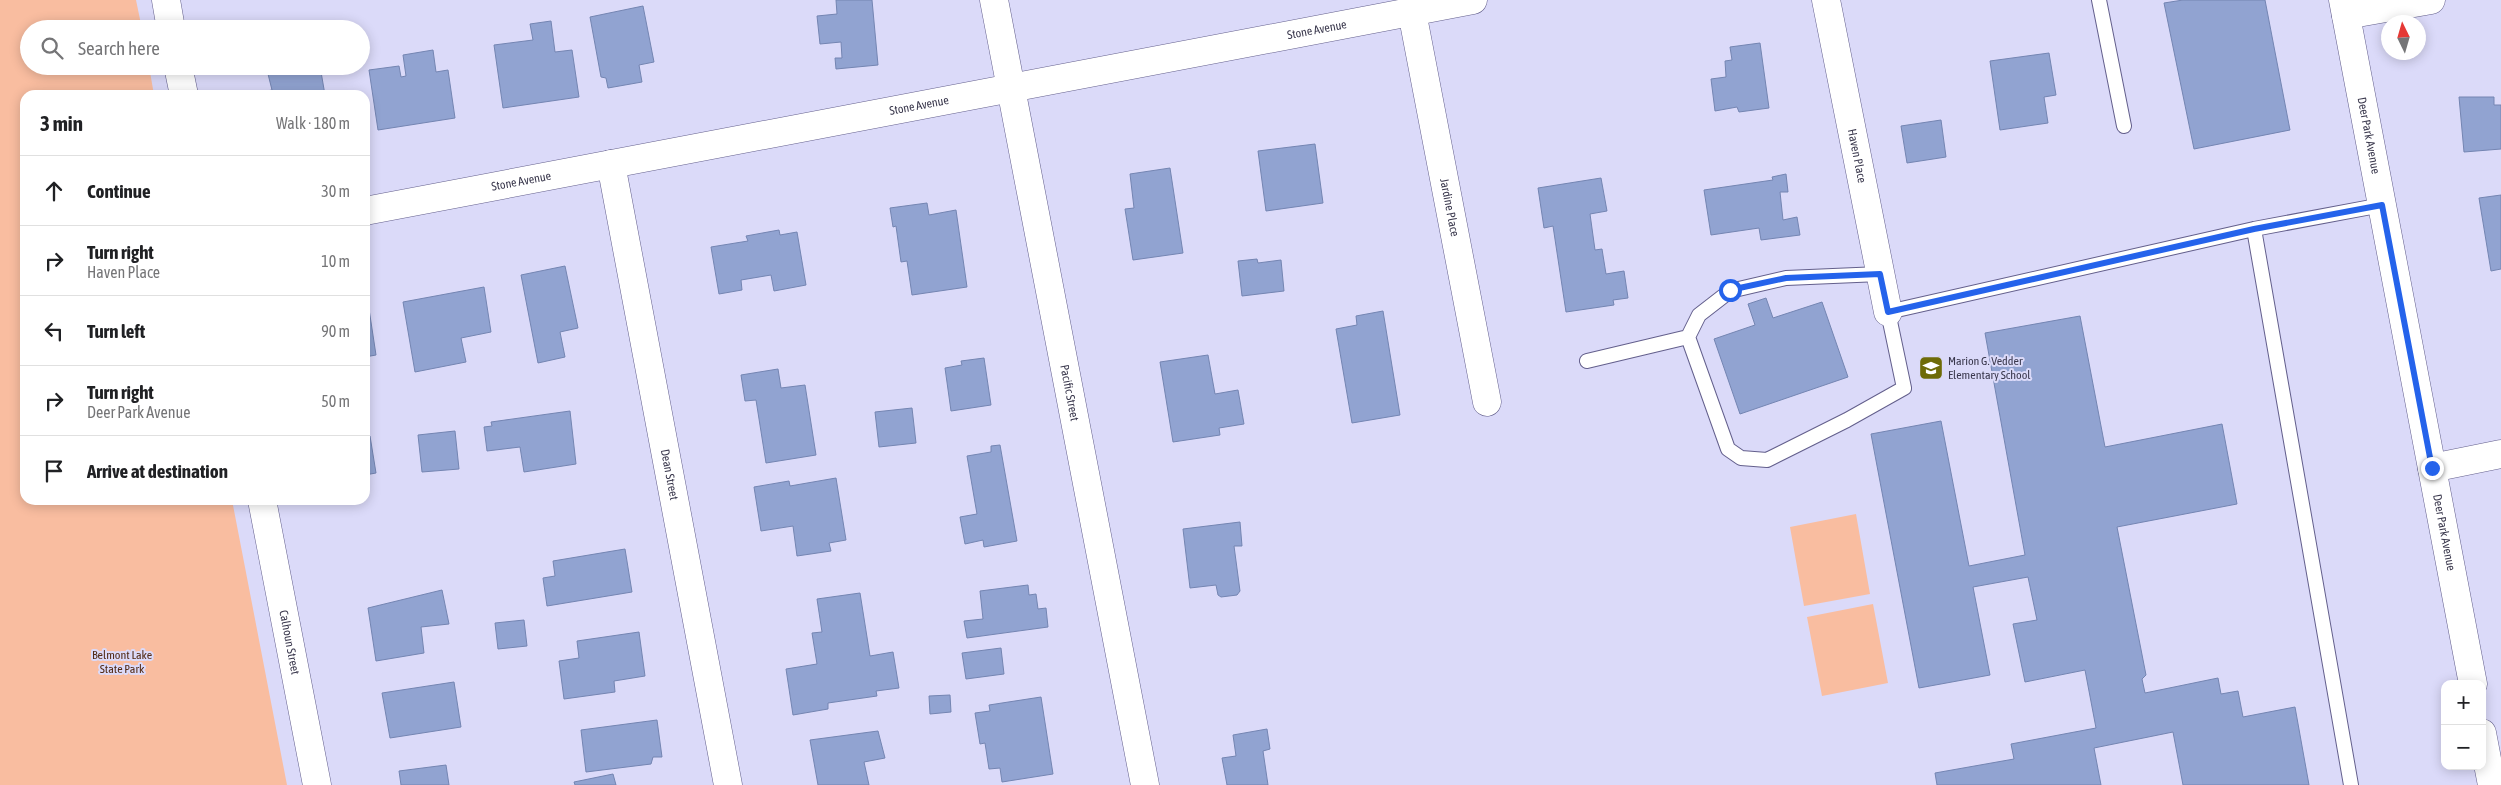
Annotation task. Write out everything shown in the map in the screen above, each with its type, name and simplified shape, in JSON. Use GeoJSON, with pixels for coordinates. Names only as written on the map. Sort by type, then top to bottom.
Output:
{"type":"FeatureCollection","features":[{"type":"Feature","properties":{"kind":"street"},"geometry":{"type":"LineString","coordinates":[[166,0],[169,20]]}},
{"type":"Feature","properties":{"kind":"street","name":"Pacific Street"},"geometry":{"type":"LineString","coordinates":[[994,0],[1144,785]]}},
{"type":"Feature","properties":{"kind":"street","name":"Stone Avenue"},"geometry":{"type":"LineString","coordinates":[[370,210],[1473,0]]}},
{"type":"Feature","properties":{"kind":"street","name":"Haven Place"},"geometry":{"type":"LineString","coordinates":[[1826,0],[1888,312]]}},
{"type":"Feature","properties":{"kind":"street"},"geometry":{"type":"LineString","coordinates":[[2344,7],[2380,7],[2431,0]]}},
{"type":"Feature","properties":{"kind":"street","name":"Deer Park Avenue"},"geometry":{"type":"LineString","coordinates":[[2344,7],[2472,680]]}},
{"type":"Feature","properties":{"kind":"street","name":"Jardine Place"},"geometry":{"type":"LineString","coordinates":[[1412,12],[1487,402]]}},
{"type":"Feature","properties":{"kind":"street"},"geometry":{"type":"LineString","coordinates":[[180,75],[183,90]]}},
{"type":"Feature","properties":{"kind":"street","name":"Dean Street"},"geometry":{"type":"LineString","coordinates":[[611,164],[728,785]]}},
{"type":"Feature","properties":{"kind":"street"},"geometry":{"type":"LineString","coordinates":[[2432,468],[2501,454]]}},
{"type":"Feature","properties":{"kind":"street","name":"Calhoun Street"},"geometry":{"type":"LineString","coordinates":[[263,505],[317,785]]}},
{"type":"Feature","properties":{"kind":"street"},"geometry":{"type":"LineString","coordinates":[[2486,754],[2492,785]]}},
{"type":"Feature","properties":{"kind":"lane"},"geometry":{"type":"LineString","coordinates":[[2099,0],[2124,126]]}},
{"type":"Feature","properties":{"kind":"lane"},"geometry":{"type":"LineString","coordinates":[[1880,274],[1786,278],[1730,290],[1699,315],[1688,337],[1728,449],[1741,458],[1767,460],[1847,420],[1904,388],[1888,312],[2254,229],[2382,205]]}},
{"type":"Feature","properties":{"kind":"lane"},"geometry":{"type":"LineString","coordinates":[[2254,229],[2351,785]]}},
{"type":"Feature","properties":{"kind":"lane"},"geometry":{"type":"LineString","coordinates":[[1588,361],[1688,337]]}},
{"type":"Feature","properties":{"kind":"green space","name":"Belmont Lake State Park"},"geometry":{"type":"Polygon","coordinates":[[[0,0],[136,0],[140,20],[20,20],[20,75],[151,75],[153,90],[20,90],[20,505],[233,505],[287,785],[0,785],[0,0]]]}},
{"type":"Feature","properties":{"kind":"green space"},"geometry":{"type":"Polygon","coordinates":[[[1856,514],[1870,594],[1804,606],[1790,527],[1856,514]]]}},
{"type":"Feature","properties":{"kind":"green space"},"geometry":{"type":"Polygon","coordinates":[[[1873,604],[1888,683],[1822,696],[1807,617],[1873,604]]]}},
{"type":"Feature","properties":{"kind":"building"},"geometry":{"type":"Polygon","coordinates":[[[836,0],[872,0],[878,65],[836,69],[835,58],[842,58],[841,42],[820,44],[817,16],[837,14],[836,0]]]}},
{"type":"Feature","properties":{"kind":"building"},"geometry":{"type":"Polygon","coordinates":[[[2183,0],[2265,0],[2290,130],[2194,149],[2164,3],[2183,0]]]}},
{"type":"Feature","properties":{"kind":"building"},"geometry":{"type":"Polygon","coordinates":[[[643,6],[654,62],[639,65],[642,82],[608,88],[606,78],[601,77],[590,17],[643,6]]]}},
{"type":"Feature","properties":{"kind":"building"},"geometry":{"type":"Polygon","coordinates":[[[551,21],[555,52],[572,50],[579,97],[503,108],[494,45],[533,40],[530,24],[551,21]]]}},
{"type":"Feature","properties":{"kind":"building"},"geometry":{"type":"Polygon","coordinates":[[[1760,43],[1769,108],[1739,112],[1737,107],[1715,111],[1711,79],[1726,77],[1725,61],[1732,60],[1730,47],[1760,43]]]}},
{"type":"Feature","properties":{"kind":"building"},"geometry":{"type":"Polygon","coordinates":[[[433,50],[436,72],[448,70],[455,118],[378,130],[370,70],[399,66],[401,77],[406,76],[403,55],[433,50]]]}},
{"type":"Feature","properties":{"kind":"building"},"geometry":{"type":"Polygon","coordinates":[[[2049,53],[2056,95],[2044,97],[2048,123],[2000,130],[1990,61],[2049,53]]]}},
{"type":"Feature","properties":{"kind":"building"},"geometry":{"type":"Polygon","coordinates":[[[268,75],[322,75],[324,90],[272,90],[268,75]]]}},
{"type":"Feature","properties":{"kind":"building"},"geometry":{"type":"Polygon","coordinates":[[[2459,97],[2494,97],[2494,105],[2501,105],[2501,149],[2464,152],[2459,97]]]}},
{"type":"Feature","properties":{"kind":"building"},"geometry":{"type":"Polygon","coordinates":[[[1941,120],[1946,157],[1907,163],[1901,126],[1941,120]]]}},
{"type":"Feature","properties":{"kind":"building"},"geometry":{"type":"Polygon","coordinates":[[[1315,144],[1323,203],[1266,211],[1258,151],[1315,144]]]}},
{"type":"Feature","properties":{"kind":"building"},"geometry":{"type":"Polygon","coordinates":[[[1170,168],[1183,253],[1133,260],[1125,209],[1134,208],[1130,174],[1170,168]]]}},
{"type":"Feature","properties":{"kind":"building"},"geometry":{"type":"Polygon","coordinates":[[[1786,174],[1788,192],[1780,192],[1783,220],[1797,217],[1800,235],[1761,240],[1759,228],[1711,235],[1704,190],[1773,180],[1772,177],[1786,174]]]}},
{"type":"Feature","properties":{"kind":"building"},"geometry":{"type":"Polygon","coordinates":[[[1601,178],[1607,211],[1590,214],[1595,250],[1602,249],[1606,274],[1624,271],[1628,298],[1613,300],[1614,305],[1566,312],[1553,226],[1544,228],[1538,188],[1601,178]]]}},
{"type":"Feature","properties":{"kind":"building"},"geometry":{"type":"Polygon","coordinates":[[[2501,195],[2501,269],[2491,271],[2479,198],[2501,195]]]}},
{"type":"Feature","properties":{"kind":"building"},"geometry":{"type":"Polygon","coordinates":[[[927,203],[929,215],[956,210],[967,287],[912,295],[907,261],[901,262],[896,226],[893,227],[890,208],[927,203]]]}},
{"type":"Feature","properties":{"kind":"building"},"geometry":{"type":"Polygon","coordinates":[[[779,230],[780,235],[797,232],[806,285],[774,291],[771,275],[741,280],[742,290],[719,294],[711,247],[748,241],[746,236],[779,230]]]}},
{"type":"Feature","properties":{"kind":"building"},"geometry":{"type":"Polygon","coordinates":[[[1257,259],[1258,263],[1281,260],[1284,291],[1242,296],[1238,261],[1257,259]]]}},
{"type":"Feature","properties":{"kind":"building"},"geometry":{"type":"Polygon","coordinates":[[[565,266],[578,328],[560,332],[565,357],[538,363],[521,275],[565,266]]]}},
{"type":"Feature","properties":{"kind":"building"},"geometry":{"type":"Polygon","coordinates":[[[484,287],[491,332],[461,338],[466,362],[415,372],[403,302],[484,287]]]}},
{"type":"Feature","properties":{"kind":"building"},"geometry":{"type":"Polygon","coordinates":[[[1766,298],[1773,318],[1822,302],[1848,377],[1740,414],[1714,339],[1755,325],[1748,304],[1766,298]]]}},
{"type":"Feature","properties":{"kind":"building"},"geometry":{"type":"Polygon","coordinates":[[[1383,311],[1400,415],[1352,423],[1336,329],[1357,325],[1356,316],[1383,311]]]}},
{"type":"Feature","properties":{"kind":"building"},"geometry":{"type":"Polygon","coordinates":[[[370,316],[376,355],[370,356],[370,316]]]}},
{"type":"Feature","properties":{"kind":"building"},"geometry":{"type":"Polygon","coordinates":[[[2080,316],[2105,447],[2222,424],[2237,504],[2117,527],[2146,675],[2142,679],[2145,693],[2218,678],[2221,694],[2238,691],[2243,717],[2295,707],[2309,785],[2183,785],[2173,732],[2094,748],[2101,785],[1937,785],[1935,773],[2014,759],[2011,744],[2096,728],[2085,670],[2025,682],[2013,624],[2037,620],[2028,577],[1973,587],[1990,675],[1919,688],[1871,434],[1941,421],[1969,566],[2025,555],[1985,333],[2080,316]]]}},
{"type":"Feature","properties":{"kind":"building"},"geometry":{"type":"Polygon","coordinates":[[[1208,355],[1215,394],[1238,390],[1244,424],[1219,428],[1220,435],[1173,442],[1160,362],[1208,355]]]}},
{"type":"Feature","properties":{"kind":"building"},"geometry":{"type":"Polygon","coordinates":[[[984,358],[991,405],[951,411],[945,368],[962,365],[961,361],[984,358]]]}},
{"type":"Feature","properties":{"kind":"building"},"geometry":{"type":"Polygon","coordinates":[[[778,369],[781,388],[805,385],[816,455],[766,463],[756,400],[745,401],[741,375],[778,369]]]}},
{"type":"Feature","properties":{"kind":"building"},"geometry":{"type":"Polygon","coordinates":[[[912,408],[916,443],[879,447],[875,412],[912,408]]]}},
{"type":"Feature","properties":{"kind":"building"},"geometry":{"type":"Polygon","coordinates":[[[570,411],[576,464],[524,472],[520,447],[487,451],[484,427],[492,426],[491,422],[570,411]]]}},
{"type":"Feature","properties":{"kind":"building"},"geometry":{"type":"Polygon","coordinates":[[[455,431],[459,469],[422,472],[418,435],[455,431]]]}},
{"type":"Feature","properties":{"kind":"building"},"geometry":{"type":"Polygon","coordinates":[[[370,436],[376,473],[370,474],[370,436]]]}},
{"type":"Feature","properties":{"kind":"building"},"geometry":{"type":"Polygon","coordinates":[[[1000,445],[1017,541],[984,547],[983,540],[965,544],[960,517],[977,514],[967,456],[991,452],[991,446],[1000,445]]]}},
{"type":"Feature","properties":{"kind":"building"},"geometry":{"type":"Polygon","coordinates":[[[836,478],[846,540],[829,543],[831,551],[797,556],[793,526],[761,531],[754,487],[789,481],[790,486],[836,478]]]}},
{"type":"Feature","properties":{"kind":"building"},"geometry":{"type":"Polygon","coordinates":[[[1240,522],[1242,546],[1234,546],[1240,591],[1237,595],[1221,597],[1218,595],[1216,585],[1190,588],[1183,529],[1240,522]]]}},
{"type":"Feature","properties":{"kind":"building"},"geometry":{"type":"Polygon","coordinates":[[[625,549],[632,592],[547,606],[543,578],[555,576],[553,561],[625,549]]]}},
{"type":"Feature","properties":{"kind":"building"},"geometry":{"type":"Polygon","coordinates":[[[1028,585],[1029,595],[1036,594],[1038,609],[1046,608],[1048,627],[967,638],[964,621],[983,619],[980,591],[1028,585]]]}},
{"type":"Feature","properties":{"kind":"building"},"geometry":{"type":"Polygon","coordinates":[[[442,590],[449,624],[421,627],[424,653],[376,661],[368,608],[442,590]]]}},
{"type":"Feature","properties":{"kind":"building"},"geometry":{"type":"Polygon","coordinates":[[[860,593],[870,656],[893,652],[899,688],[876,691],[877,696],[828,703],[828,709],[793,715],[786,669],[817,664],[812,633],[822,632],[817,599],[860,593]]]}},
{"type":"Feature","properties":{"kind":"building"},"geometry":{"type":"Polygon","coordinates":[[[524,620],[527,646],[498,649],[495,623],[524,620]]]}},
{"type":"Feature","properties":{"kind":"building"},"geometry":{"type":"Polygon","coordinates":[[[639,632],[645,676],[614,681],[615,692],[564,699],[559,661],[579,658],[577,641],[639,632]]]}},
{"type":"Feature","properties":{"kind":"building"},"geometry":{"type":"Polygon","coordinates":[[[1001,648],[1004,674],[966,679],[962,653],[1001,648]]]}},
{"type":"Feature","properties":{"kind":"building"},"geometry":{"type":"Polygon","coordinates":[[[454,682],[461,727],[390,738],[382,693],[454,682]]]}},
{"type":"Feature","properties":{"kind":"building"},"geometry":{"type":"Polygon","coordinates":[[[950,695],[951,712],[930,714],[929,696],[950,695]]]}},
{"type":"Feature","properties":{"kind":"building"},"geometry":{"type":"Polygon","coordinates":[[[1041,697],[1053,774],[1002,782],[1000,768],[989,769],[985,743],[980,744],[975,713],[990,711],[989,705],[1041,697]]]}},
{"type":"Feature","properties":{"kind":"building"},"geometry":{"type":"Polygon","coordinates":[[[657,720],[662,757],[653,757],[651,764],[586,772],[581,730],[657,720]]]}},
{"type":"Feature","properties":{"kind":"building"},"geometry":{"type":"Polygon","coordinates":[[[1267,729],[1270,749],[1263,751],[1268,785],[1227,785],[1222,758],[1236,756],[1233,735],[1267,729]]]}},
{"type":"Feature","properties":{"kind":"building"},"geometry":{"type":"Polygon","coordinates":[[[878,731],[885,758],[864,762],[869,785],[818,785],[810,740],[878,731]]]}},
{"type":"Feature","properties":{"kind":"building"},"geometry":{"type":"Polygon","coordinates":[[[446,765],[449,785],[401,785],[399,771],[446,765]]]}},
{"type":"Feature","properties":{"kind":"building"},"geometry":{"type":"Polygon","coordinates":[[[613,774],[616,785],[575,785],[574,782],[613,774]]]}},
{"type":"Feature","properties":{"kind":"place","name":"Marion G. Vedder Elementary School"},"geometry":{"type":"Point","coordinates":[1931,368]}},
{"type":"Feature","properties":{"kind":"route"},"geometry":{"type":"LineString","coordinates":[[1730,290],[1786,278],[1880,274],[1888,312],[2254,229],[2382,205],[2432,468]]}}]}
